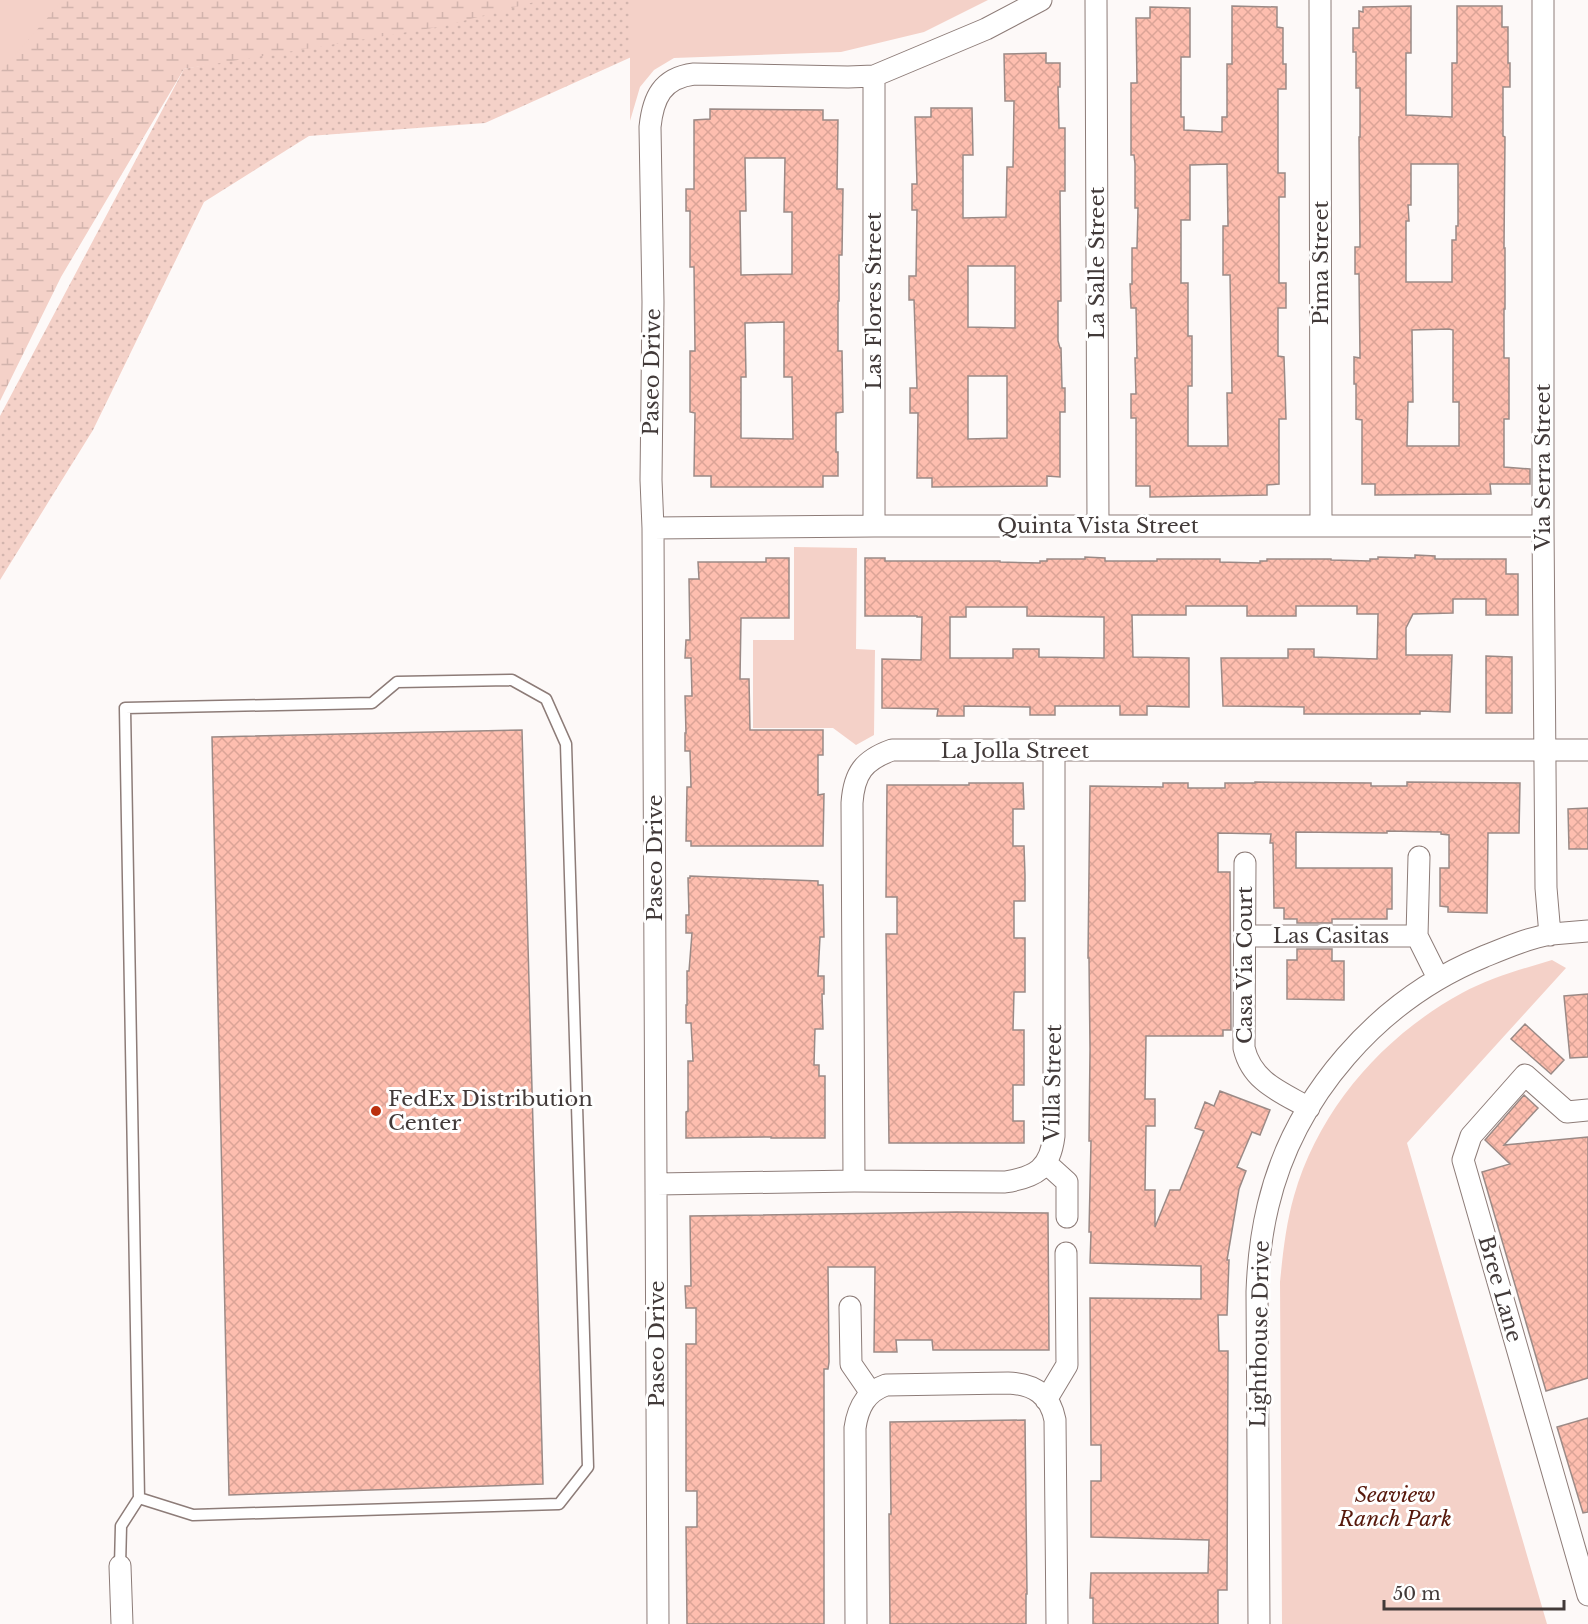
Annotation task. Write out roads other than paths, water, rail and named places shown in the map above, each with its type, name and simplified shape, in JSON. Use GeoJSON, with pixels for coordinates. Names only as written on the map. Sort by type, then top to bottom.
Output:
{"type":"FeatureCollection","features":[{"type":"Feature","properties":{"kind":"street"},"geometry":{"type":"LineString","coordinates":[[874,76],[884,74],[986,29],[1041,0]]}},
{"type":"Feature","properties":{"kind":"street","name":"La Salle Street"},"geometry":{"type":"LineString","coordinates":[[1096,0],[1098,526]]}},
{"type":"Feature","properties":{"kind":"street","name":"Pima Street"},"geometry":{"type":"LineString","coordinates":[[1320,0],[1321,525]]}},
{"type":"Feature","properties":{"kind":"street","name":"Via Serra Street"},"geometry":{"type":"LineString","coordinates":[[1543,0],[1543,526],[1546,888],[1550,935]]}},
{"type":"Feature","properties":{"kind":"street","name":"Paseo Drive"},"geometry":{"type":"LineString","coordinates":[[658,1624],[651,111],[659,93],[668,83],[683,75],[874,76]]}},
{"type":"Feature","properties":{"kind":"street","name":"Las Flores Street"},"geometry":{"type":"LineString","coordinates":[[874,76],[874,526]]}},
{"type":"Feature","properties":{"kind":"street","name":"Quinta Vista Street"},"geometry":{"type":"LineString","coordinates":[[652,528],[1543,526]]}},
{"type":"Feature","properties":{"kind":"street","name":"La Jolla Street"},"geometry":{"type":"LineString","coordinates":[[854,1181],[852,803],[858,775],[878,755],[892,750],[1588,750]]}},
{"type":"Feature","properties":{"kind":"street","name":"Villa Street"},"geometry":{"type":"LineString","coordinates":[[657,1184],[854,1181],[1005,1182],[1031,1176],[1041,1169],[1053,1149],[1054,1136],[1054,751]]}},
{"type":"Feature","properties":{"kind":"street"},"geometry":{"type":"LineString","coordinates":[[1419,857],[1417,936],[1438,978]]}},
{"type":"Feature","properties":{"kind":"street","name":"Casa Via Court"},"geometry":{"type":"LineString","coordinates":[[1245,863],[1244,1048],[1247,1060],[1254,1072],[1264,1081],[1309,1108]]}},
{"type":"Feature","properties":{"kind":"street","name":"Lighthouse Drive"},"geometry":{"type":"LineString","coordinates":[[1259,1624],[1258,1261],[1268,1205],[1290,1143],[1330,1076],[1365,1035],[1400,1004],[1438,978],[1521,942],[1550,935],[1588,932]]}},
{"type":"Feature","properties":{"kind":"street","name":"Las Casitas"},"geometry":{"type":"LineString","coordinates":[[1246,936],[1417,936]]}},
{"type":"Feature","properties":{"kind":"street","name":"Bree Lane"},"geometry":{"type":"LineString","coordinates":[[1588,1110],[1567,1112],[1525,1075],[1471,1136],[1463,1160],[1588,1595]]}},
{"type":"Feature","properties":{"kind":"street"},"geometry":{"type":"LineString","coordinates":[[1046,1163],[1067,1182],[1067,1218]]}},
{"type":"Feature","properties":{"kind":"street"},"geometry":{"type":"LineString","coordinates":[[1046,1400],[1067,1365],[1066,1253]]}},
{"type":"Feature","properties":{"kind":"street"},"geometry":{"type":"LineString","coordinates":[[850,1307],[851,1364],[871,1393]]}},
{"type":"Feature","properties":{"kind":"street"},"geometry":{"type":"LineString","coordinates":[[856,1624],[855,1428],[861,1406],[871,1393],[886,1385],[1008,1383],[1031,1387],[1053,1409],[1057,1624]]}},
{"type":"Feature","properties":{"kind":"street"},"geometry":{"type":"LineString","coordinates":[[120,1566],[122,1624]]}},
{"type":"Feature","properties":{"kind":"lane"},"geometry":{"type":"LineString","coordinates":[[120,1566],[122,1526],[140,1498],[125,708],[372,703],[398,682],[512,680],[546,699],[566,744],[588,1467],[559,1504],[193,1515],[140,1498]]}},
{"type":"Feature","properties":{"kind":"place","name":"FedEx Distribution Center"},"geometry":{"type":"Point","coordinates":[376,1111]}},
{"type":"Feature","properties":{"kind":"park label","name":"Seaview Ranch Park"},"geometry":{"type":"Point","coordinates":[1395,1507]}}]}
